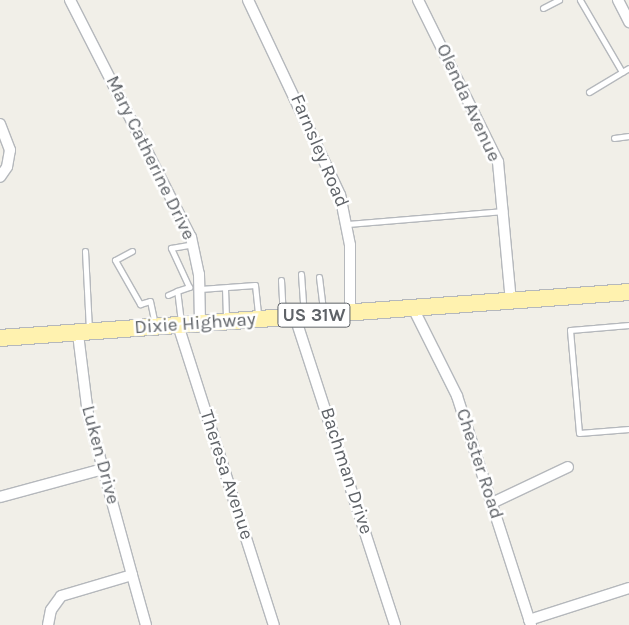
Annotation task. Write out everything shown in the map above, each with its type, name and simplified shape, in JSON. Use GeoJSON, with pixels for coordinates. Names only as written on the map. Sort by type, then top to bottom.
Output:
{"type":"FeatureCollection","features":[{"type":"Feature","properties":{"kind":"main road","name":"Dixie Highway"},"geometry":{"type":"LineString","coordinates":[[0,338],[84,334],[200,323],[629,292]]}},
{"type":"Feature","properties":{"kind":"street","name":"Mary Catherine Drive"},"geometry":{"type":"LineString","coordinates":[[70,0],[194,244],[200,289],[200,323]]}},
{"type":"Feature","properties":{"kind":"street","name":"Farnsley Road"},"geometry":{"type":"LineString","coordinates":[[248,0],[332,174],[348,224],[350,312]]}},
{"type":"Feature","properties":{"kind":"street","name":"Olenda Avenue"},"geometry":{"type":"LineString","coordinates":[[418,0],[490,140],[502,179],[511,301]]}},
{"type":"Feature","properties":{"kind":"street"},"geometry":{"type":"LineString","coordinates":[[618,0],[629,22]]}},
{"type":"Feature","properties":{"kind":"street"},"geometry":{"type":"LineString","coordinates":[[0,124],[10,150],[8,167],[0,177]]}},
{"type":"Feature","properties":{"kind":"street","name":"Chester Road"},"geometry":{"type":"LineString","coordinates":[[414,308],[457,396],[530,623]]}},
{"type":"Feature","properties":{"kind":"street","name":"Bachman Drive"},"geometry":{"type":"LineString","coordinates":[[294,317],[395,625]]}},
{"type":"Feature","properties":{"kind":"street","name":"Theresa Avenue"},"geometry":{"type":"LineString","coordinates":[[180,325],[274,625]]}},
{"type":"Feature","properties":{"kind":"street","name":"Luken Drive"},"geometry":{"type":"LineString","coordinates":[[84,334],[86,406],[146,625]]}},
{"type":"Feature","properties":{"kind":"street"},"geometry":{"type":"LineString","coordinates":[[492,503],[568,467]]}},
{"type":"Feature","properties":{"kind":"street"},"geometry":{"type":"LineString","coordinates":[[0,497],[103,469]]}},
{"type":"Feature","properties":{"kind":"street"},"geometry":{"type":"LineString","coordinates":[[48,625],[51,610],[61,596],[132,575]]}},
{"type":"Feature","properties":{"kind":"street"},"geometry":{"type":"LineString","coordinates":[[530,623],[629,588]]}},
{"type":"Feature","properties":{"kind":"lane"},"geometry":{"type":"LineString","coordinates":[[543,8],[559,0]]}},
{"type":"Feature","properties":{"kind":"lane"},"geometry":{"type":"LineString","coordinates":[[580,0],[622,72]]}},
{"type":"Feature","properties":{"kind":"lane"},"geometry":{"type":"LineString","coordinates":[[589,92],[629,68]]}},
{"type":"Feature","properties":{"kind":"lane"},"geometry":{"type":"LineString","coordinates":[[614,138],[629,136]]}},
{"type":"Feature","properties":{"kind":"lane"},"geometry":{"type":"LineString","coordinates":[[348,224],[504,211]]}},
{"type":"Feature","properties":{"kind":"lane"},"geometry":{"type":"LineString","coordinates":[[168,295],[189,287],[171,248],[194,244]]}},
{"type":"Feature","properties":{"kind":"lane"},"geometry":{"type":"LineString","coordinates":[[84,334],[85,251]]}},
{"type":"Feature","properties":{"kind":"lane"},"geometry":{"type":"LineString","coordinates":[[132,251],[115,260],[140,304],[150,301],[156,327]]}},
{"type":"Feature","properties":{"kind":"lane"},"geometry":{"type":"LineString","coordinates":[[294,317],[301,274]]}},
{"type":"Feature","properties":{"kind":"lane"},"geometry":{"type":"LineString","coordinates":[[319,277],[323,314]]}},
{"type":"Feature","properties":{"kind":"lane"},"geometry":{"type":"LineString","coordinates":[[281,280],[294,317]]}},
{"type":"Feature","properties":{"kind":"lane"},"geometry":{"type":"LineString","coordinates":[[200,289],[256,285],[258,319]]}},
{"type":"Feature","properties":{"kind":"lane"},"geometry":{"type":"LineString","coordinates":[[225,288],[226,322]]}},
{"type":"Feature","properties":{"kind":"lane"},"geometry":{"type":"LineString","coordinates":[[177,292],[180,325]]}},
{"type":"Feature","properties":{"kind":"lane"},"geometry":{"type":"LineString","coordinates":[[629,325],[570,330],[579,433],[629,429]]}}]}
